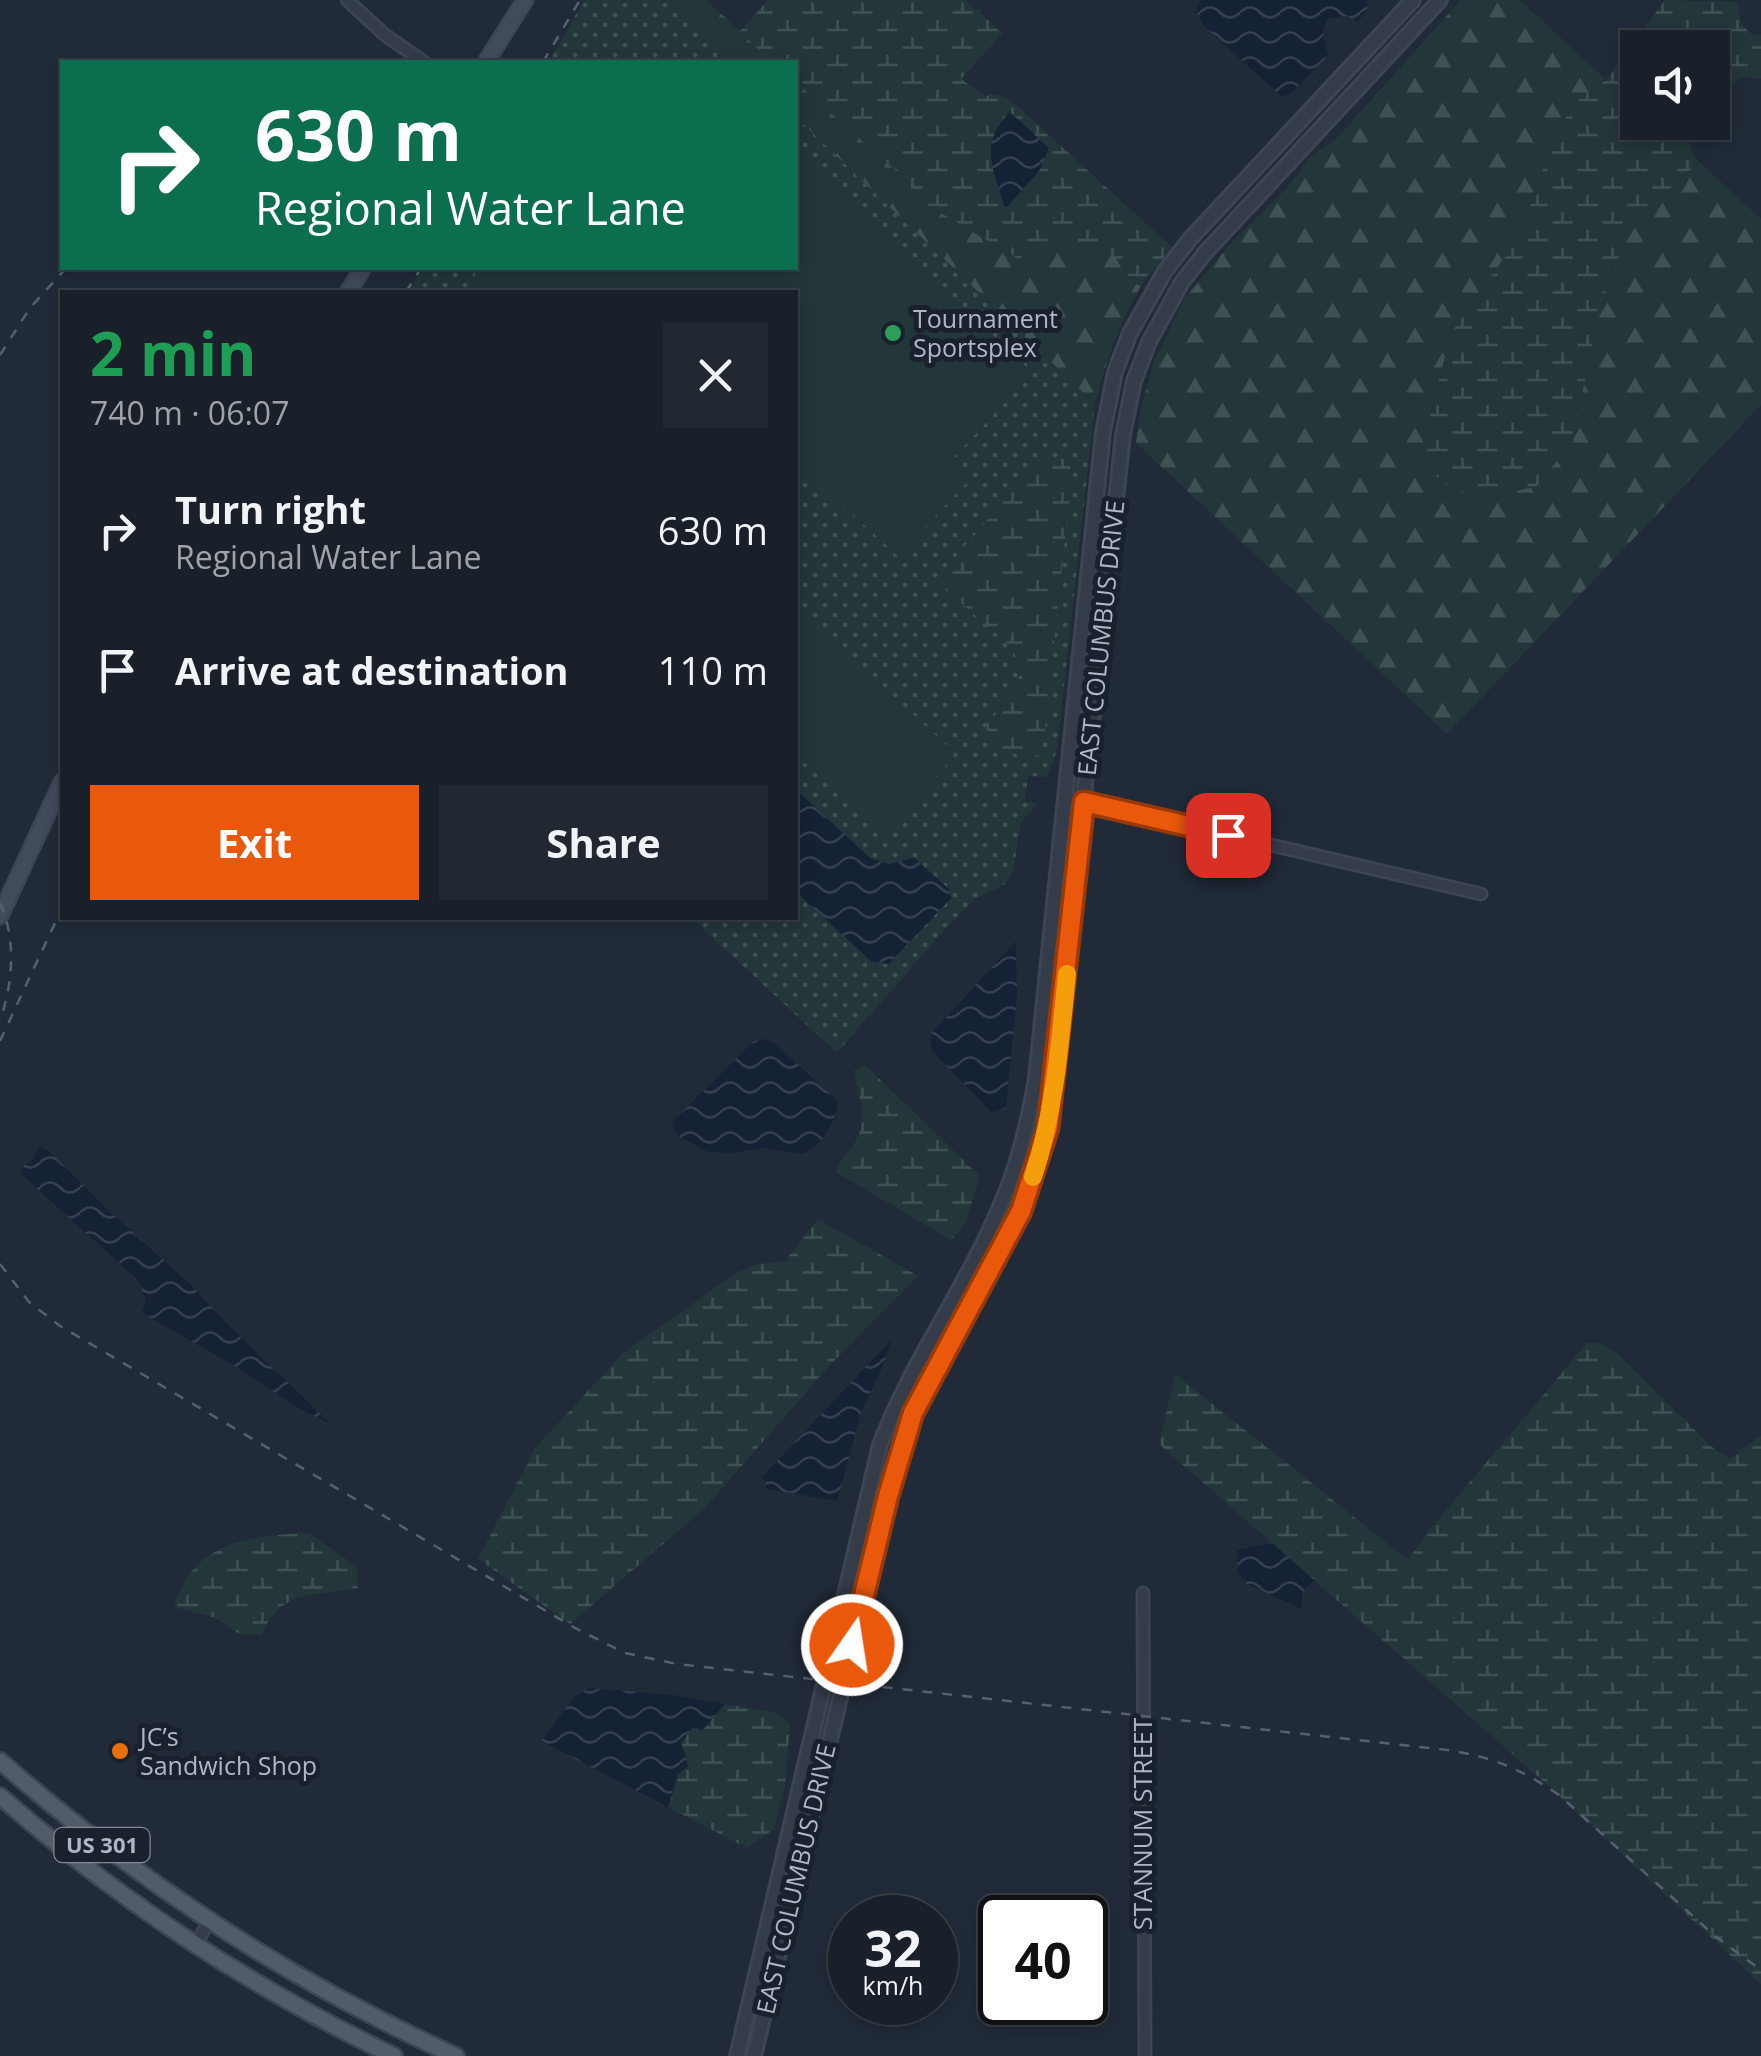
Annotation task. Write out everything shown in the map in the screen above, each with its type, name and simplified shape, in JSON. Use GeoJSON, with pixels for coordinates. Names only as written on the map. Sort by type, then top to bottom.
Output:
{"type":"FeatureCollection","features":[{"type":"Feature","properties":{"kind":"main road"},"geometry":{"type":"LineString","coordinates":[[487,60],[525,0]]}},
{"type":"Feature","properties":{"kind":"main road"},"geometry":{"type":"LineString","coordinates":[[0,916],[60,786]]}},
{"type":"Feature","properties":{"kind":"main road","name":"US 301"},"geometry":{"type":"LineString","coordinates":[[0,1761],[98,1842],[209,1921],[308,1982],[453,2055]]}},
{"type":"Feature","properties":{"kind":"main road","name":"US 301"},"geometry":{"type":"LineString","coordinates":[[0,1796],[86,1867],[196,1944],[325,2022],[394,2056]]}},
{"type":"Feature","properties":{"kind":"street"},"geometry":{"type":"LineString","coordinates":[[347,0],[385,35],[421,60]]}},
{"type":"Feature","properties":{"kind":"street","name":"EAST COLUMBUS DRIVE"},"geometry":{"type":"LineString","coordinates":[[737,2056],[880,1445],[910,1372],[1003,1201],[1029,1119],[1103,432],[1115,372],[1130,333],[1165,271],[1414,0]]}},
{"type":"Feature","properties":{"kind":"street","name":"EAST COLUMBUS DRIVE"},"geometry":{"type":"LineString","coordinates":[[754,2056],[899,1453],[927,1384],[1021,1211],[1048,1128],[1123,436],[1134,381],[1163,313],[1205,253],[1440,0]]}},
{"type":"Feature","properties":{"kind":"street"},"geometry":{"type":"LineString","coordinates":[[1064,797],[1481,894]]}},
{"type":"Feature","properties":{"kind":"street"},"geometry":{"type":"LineString","coordinates":[[966,1272],[984,1281]]}},
{"type":"Feature","properties":{"kind":"street","name":"STANNUM STREET"},"geometry":{"type":"LineString","coordinates":[[1144,1593],[1146,2056]]}},
{"type":"Feature","properties":{"kind":"street"},"geometry":{"type":"LineString","coordinates":[[774,1887],[794,1891]]}},
{"type":"Feature","properties":{"kind":"street"},"geometry":{"type":"LineString","coordinates":[[196,1944],[209,1921]]}},
{"type":"Feature","properties":{"kind":"green space"},"geometry":{"type":"Polygon","coordinates":[[[584,0],[676,0],[738,60],[550,60],[584,0]]]}},
{"type":"Feature","properties":{"kind":"green space"},"geometry":{"type":"Polygon","coordinates":[[[676,0],[706,0],[772,60],[738,60],[676,0]]]}},
{"type":"Feature","properties":{"kind":"green space"},"geometry":{"type":"Polygon","coordinates":[[[768,0],[965,0],[980,9],[1003,33],[961,79],[986,97],[1006,97],[1172,247],[1141,286],[1115,257],[1070,240],[1054,242],[1018,259],[913,196],[910,183],[798,84],[798,60],[772,60],[739,32],[768,0]]]}},
{"type":"Feature","properties":{"kind":"green space"},"geometry":{"type":"Polygon","coordinates":[[[1461,0],[1520,0],[1606,80],[1580,98],[1556,131],[1520,236],[1451,333],[1423,444],[1573,441],[1595,325],[1625,240],[1659,197],[1697,165],[1695,158],[1761,219],[1761,405],[1447,734],[1136,443],[1154,361],[1185,298],[1229,245],[1287,188],[1312,155],[1337,138],[1461,0]]]}},
{"type":"Feature","properties":{"kind":"green space"},"geometry":{"type":"Polygon","coordinates":[[[1665,0],[1738,2],[1741,23],[1752,35],[1761,35],[1761,79],[1743,77],[1730,86],[1730,30],[1643,30],[1665,0]]]}},
{"type":"Feature","properties":{"kind":"green space"},"geometry":{"type":"Polygon","coordinates":[[[1620,61],[1620,140],[1688,140],[1697,164],[1639,217],[1622,249],[1604,295],[1573,441],[1537,486],[1481,500],[1445,484],[1427,468],[1423,444],[1451,333],[1520,236],[1556,131],[1580,98],[1606,80],[1620,61]]]}},
{"type":"Feature","properties":{"kind":"green space"},"geometry":{"type":"Polygon","coordinates":[[[798,84],[910,183],[913,196],[1018,259],[1054,242],[1070,240],[1110,253],[1119,260],[1141,286],[1114,343],[1095,404],[798,119],[798,84]]]}},
{"type":"Feature","properties":{"kind":"green space"},"geometry":{"type":"Polygon","coordinates":[[[798,119],[1095,404],[1057,750],[1047,777],[1028,776],[1025,801],[1038,803],[1021,822],[1013,872],[1005,884],[975,899],[945,929],[837,1053],[693,920],[798,920],[798,894],[872,962],[888,964],[951,898],[949,889],[914,858],[889,864],[870,858],[798,792],[798,290],[409,290],[421,270],[798,270],[798,119]],[[1072,466],[947,591],[1011,646],[1018,664],[1018,680],[1011,696],[998,709],[1004,750],[1033,758],[1045,728],[1072,466]]]}},
{"type":"Feature","properties":{"kind":"green space","name":"Tournament Sportsplex"},"geometry":{"type":"Polygon","coordinates":[[[798,154],[1033,373],[952,459],[972,477],[898,556],[798,464],[798,290],[466,290],[478,270],[798,270],[798,154]]]}},
{"type":"Feature","properties":{"kind":"green space"},"geometry":{"type":"Polygon","coordinates":[[[1047,456],[1069,460],[1072,473],[1045,728],[1039,756],[1027,757],[991,743],[986,726],[1009,699],[1018,681],[1017,659],[1011,646],[947,591],[940,583],[940,575],[1047,456]]]}},
{"type":"Feature","properties":{"kind":"green space"},"geometry":{"type":"Polygon","coordinates":[[[798,609],[953,751],[954,757],[886,831],[879,831],[798,757],[798,609]]]}},
{"type":"Feature","properties":{"kind":"green space"},"geometry":{"type":"Polygon","coordinates":[[[865,1065],[980,1176],[965,1224],[951,1240],[836,1172],[861,1128],[854,1070],[865,1065]]]}},
{"type":"Feature","properties":{"kind":"green space"},"geometry":{"type":"Polygon","coordinates":[[[818,1219],[918,1276],[832,1363],[704,1509],[570,1624],[478,1559],[535,1448],[622,1354],[736,1273],[759,1264],[788,1261],[818,1219]]]}},
{"type":"Feature","properties":{"kind":"green space"},"geometry":{"type":"Polygon","coordinates":[[[1587,1343],[1601,1343],[1617,1353],[1712,1447],[1730,1459],[1761,1435],[1761,1984],[1543,1781],[1159,1444],[1175,1374],[1408,1560],[1587,1343]]]}},
{"type":"Feature","properties":{"kind":"green space"},"geometry":{"type":"Polygon","coordinates":[[[309,1533],[356,1566],[358,1588],[289,1602],[269,1620],[262,1635],[239,1634],[216,1618],[174,1607],[183,1585],[209,1555],[244,1540],[309,1533]]]}},
{"type":"Feature","properties":{"kind":"green space"},"geometry":{"type":"Polygon","coordinates":[[[725,1704],[778,1713],[790,1724],[785,1786],[774,1829],[747,1848],[668,1807],[686,1755],[681,1743],[693,1727],[703,1730],[725,1704]]]}},
{"type":"Feature","properties":{"kind":"water"},"geometry":{"type":"Polygon","coordinates":[[[1200,0],[1366,0],[1368,10],[1357,22],[1347,16],[1329,18],[1323,36],[1329,55],[1291,93],[1282,97],[1203,25],[1196,12],[1200,0]]]}},
{"type":"Feature","properties":{"kind":"water"},"geometry":{"type":"Polygon","coordinates":[[[1010,112],[1049,148],[1039,171],[1005,209],[993,170],[991,147],[1000,124],[1010,112]]]}},
{"type":"Feature","properties":{"kind":"water"},"geometry":{"type":"Polygon","coordinates":[[[798,792],[870,858],[889,864],[914,858],[949,889],[951,898],[889,964],[872,962],[798,894],[798,792]]]}},
{"type":"Feature","properties":{"kind":"water"},"geometry":{"type":"Polygon","coordinates":[[[1016,941],[1017,995],[1006,1108],[992,1113],[932,1051],[930,1035],[1016,941]]]}},
{"type":"Feature","properties":{"kind":"water"},"geometry":{"type":"Polygon","coordinates":[[[765,1039],[838,1101],[822,1139],[803,1154],[762,1148],[733,1153],[708,1152],[678,1136],[672,1122],[754,1041],[765,1039]]]}},
{"type":"Feature","properties":{"kind":"water"},"geometry":{"type":"Polygon","coordinates":[[[38,1147],[48,1150],[192,1286],[331,1424],[296,1407],[235,1366],[142,1313],[146,1299],[138,1280],[22,1175],[21,1168],[33,1160],[38,1147]]]}},
{"type":"Feature","properties":{"kind":"water"},"geometry":{"type":"Polygon","coordinates":[[[891,1340],[861,1413],[837,1501],[767,1489],[763,1476],[891,1340]]]}},
{"type":"Feature","properties":{"kind":"water"},"geometry":{"type":"Polygon","coordinates":[[[1272,1543],[1314,1580],[1302,1593],[1302,1609],[1247,1584],[1238,1573],[1237,1550],[1272,1543]]]}},
{"type":"Feature","properties":{"kind":"water"},"geometry":{"type":"Polygon","coordinates":[[[589,1688],[725,1704],[702,1730],[693,1727],[681,1743],[688,1766],[677,1775],[668,1807],[541,1741],[575,1696],[589,1688]]]}},
{"type":"Feature","properties":{"kind":"railway"},"geometry":{"type":"LineString","coordinates":[[544,60],[580,0]]}},
{"type":"Feature","properties":{"kind":"railway"},"geometry":{"type":"LineString","coordinates":[[0,355],[30,308],[64,270]]}},
{"type":"Feature","properties":{"kind":"railway"},"geometry":{"type":"LineString","coordinates":[[407,290],[420,270]]}},
{"type":"Feature","properties":{"kind":"railway"},"geometry":{"type":"LineString","coordinates":[[0,903],[9,930],[11,959],[2,1015]]}},
{"type":"Feature","properties":{"kind":"railway"},"geometry":{"type":"LineString","coordinates":[[0,1041],[60,912]]}},
{"type":"Feature","properties":{"kind":"railway"},"geometry":{"type":"LineString","coordinates":[[0,1264],[29,1302],[60,1326],[575,1628],[625,1653],[677,1664],[1438,1749],[1487,1759],[1516,1770],[1559,1795],[1716,1937],[1761,1970]]}},
{"type":"Feature","properties":{"kind":"slow traffic"},"geometry":{"type":"LineString","coordinates":[[1033,1177],[1048,1128],[1067,974]]}},
{"type":"Feature","properties":{"kind":"place","name":"Tournament Sportsplex"},"geometry":{"type":"Point","coordinates":[893,333]}},
{"type":"Feature","properties":{"kind":"place","name":"JC’s Sandwich Shop"},"geometry":{"type":"Point","coordinates":[120,1751]}},
{"type":"Feature","properties":{"kind":"route"},"geometry":{"type":"LineString","coordinates":[[852,1645],[899,1453],[913,1413],[1021,1211],[1048,1128],[1084,802],[1228,835]]}}]}
